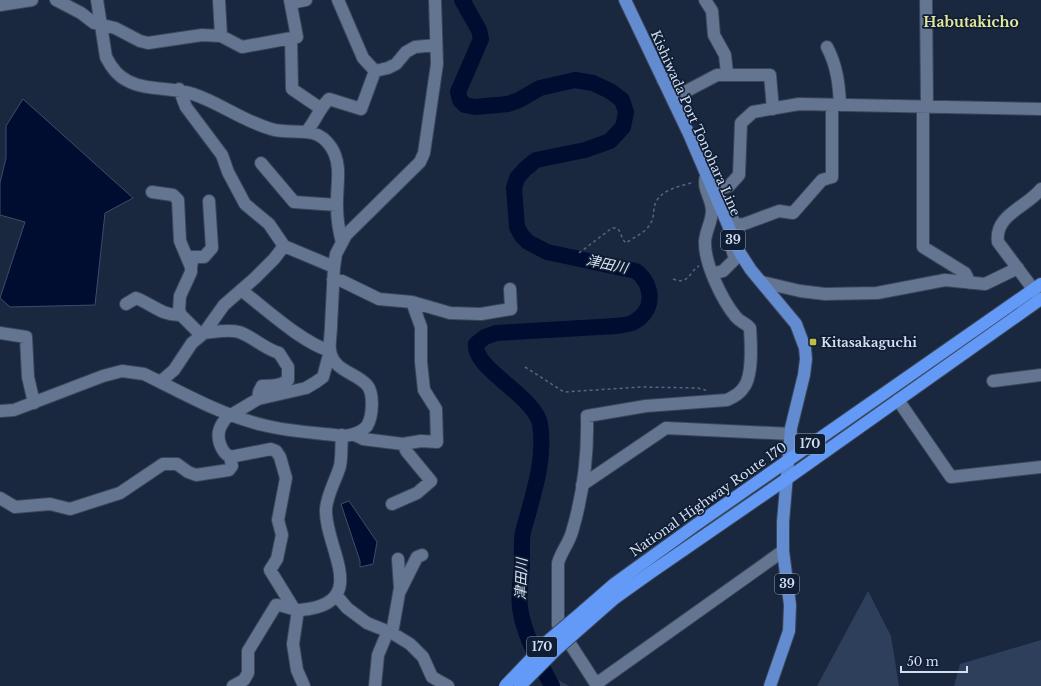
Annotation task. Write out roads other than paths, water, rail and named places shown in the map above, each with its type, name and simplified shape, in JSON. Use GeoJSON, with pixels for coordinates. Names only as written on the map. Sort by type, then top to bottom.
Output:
{"type":"FeatureCollection","features":[{"type":"Feature","properties":{"kind":"highway","name":"National Highway Route 170"},"geometry":{"type":"LineString","coordinates":[[505,686],[550,639],[615,598],[788,478],[898,400],[1039,294]]}},
{"type":"Feature","properties":{"kind":"highway","name":"National Highway Route 170"},"geometry":{"type":"LineString","coordinates":[[520,686],[557,649],[614,584],[788,459],[1039,294]]}},
{"type":"Feature","properties":{"kind":"main road","name":"Kishiwada Port Tonohara Line"},"geometry":{"type":"LineString","coordinates":[[625,0],[663,80],[705,178],[740,253],[796,324],[805,348],[804,375],[790,434],[788,478],[783,522],[783,551],[790,605],[789,626],[782,654],[770,686]]}},
{"type":"Feature","properties":{"kind":"street"},"geometry":{"type":"LineString","coordinates":[[0,5],[32,0]]}},
{"type":"Feature","properties":{"kind":"street"},"geometry":{"type":"LineString","coordinates":[[56,0],[81,13],[94,23],[115,28],[140,41],[148,43],[202,36],[221,36],[242,47],[297,37],[291,2],[306,0]]}},
{"type":"Feature","properties":{"kind":"street"},"geometry":{"type":"LineString","coordinates":[[97,0],[106,57],[110,66],[117,74],[136,85],[179,89],[205,98],[272,130],[307,131],[326,140],[333,149],[337,161],[339,174],[336,205],[342,243]]}},
{"type":"Feature","properties":{"kind":"street"},"geometry":{"type":"LineString","coordinates":[[219,0],[221,36]]}},
{"type":"Feature","properties":{"kind":"street"},"geometry":{"type":"LineString","coordinates":[[338,0],[363,58],[375,71]]}},
{"type":"Feature","properties":{"kind":"street"},"geometry":{"type":"LineString","coordinates":[[0,498],[15,507],[50,504],[70,509],[120,493],[163,464],[177,464],[188,472],[196,475],[229,470],[232,466],[230,457],[221,449],[219,435],[220,428],[230,414],[258,400],[306,388],[323,377],[330,350],[333,280],[336,254],[351,230],[420,162],[424,153],[437,64],[435,0]]}},
{"type":"Feature","properties":{"kind":"street"},"geometry":{"type":"LineString","coordinates":[[926,0],[923,247],[965,273],[970,283]]}},
{"type":"Feature","properties":{"kind":"street"},"geometry":{"type":"LineString","coordinates":[[711,2],[714,35],[725,55],[727,73]]}},
{"type":"Feature","properties":{"kind":"street"},"geometry":{"type":"LineString","coordinates":[[291,38],[292,88],[320,108]]}},
{"type":"Feature","properties":{"kind":"street"},"geometry":{"type":"LineString","coordinates":[[375,71],[388,68],[396,64],[406,52],[415,47],[436,45]]}},
{"type":"Feature","properties":{"kind":"street"},"geometry":{"type":"LineString","coordinates":[[718,204],[726,202],[735,225],[744,224],[779,211],[793,212],[822,180],[832,177],[836,105],[839,82],[835,62],[828,47]]}},
{"type":"Feature","properties":{"kind":"street"},"geometry":{"type":"LineString","coordinates":[[307,131],[313,123],[320,108],[329,99],[361,109],[375,71]]}},
{"type":"Feature","properties":{"kind":"street"},"geometry":{"type":"LineString","coordinates":[[663,80],[670,80],[679,95],[717,75],[727,73],[770,75],[773,109]]}},
{"type":"Feature","properties":{"kind":"street"},"geometry":{"type":"LineString","coordinates":[[179,89],[186,108],[222,155],[228,172],[244,204],[269,224],[284,246],[334,267]]}},
{"type":"Feature","properties":{"kind":"street"},"geometry":{"type":"LineString","coordinates":[[712,192],[729,186],[739,175],[741,123],[753,112],[799,104],[1041,108]]}},
{"type":"Feature","properties":{"kind":"street"},"geometry":{"type":"LineString","coordinates":[[261,163],[294,202],[336,205]]}},
{"type":"Feature","properties":{"kind":"street"},"geometry":{"type":"LineString","coordinates":[[705,178],[704,183],[712,207],[712,215],[705,240],[707,262],[734,314],[750,328],[750,360],[745,387],[738,394],[727,400],[646,406],[587,416],[588,447],[582,485],[572,534],[560,555],[558,563],[558,625],[596,684],[783,551]]}},
{"type":"Feature","properties":{"kind":"street"},"geometry":{"type":"LineString","coordinates":[[1039,294],[998,242],[997,232],[1001,223],[1041,189]]}},
{"type":"Feature","properties":{"kind":"street"},"geometry":{"type":"LineString","coordinates":[[152,192],[173,195],[178,200],[180,241],[191,267]]}},
{"type":"Feature","properties":{"kind":"street"},"geometry":{"type":"LineString","coordinates":[[209,201],[212,248],[204,257],[193,256],[191,272],[180,296],[179,310],[181,314],[202,334],[231,331],[240,333],[264,347],[279,352],[288,367],[288,380],[275,386],[262,386],[259,392],[258,400]]}},
{"type":"Feature","properties":{"kind":"street"},"geometry":{"type":"LineString","coordinates":[[712,274],[723,271],[735,259],[732,249],[733,239]]}},
{"type":"Feature","properties":{"kind":"street"},"geometry":{"type":"LineString","coordinates":[[160,382],[174,370],[192,343],[202,334],[224,305],[274,259],[284,246]]}},
{"type":"Feature","properties":{"kind":"street"},"geometry":{"type":"LineString","coordinates":[[762,282],[800,291],[825,294],[877,293],[945,280],[985,284],[1018,268]]}},
{"type":"Feature","properties":{"kind":"street"},"geometry":{"type":"LineString","coordinates":[[333,280],[342,281],[380,299],[412,302],[450,313],[481,314],[511,309],[510,289]]}},
{"type":"Feature","properties":{"kind":"street"},"geometry":{"type":"LineString","coordinates":[[242,290],[318,347],[330,350],[339,366],[346,372],[360,378],[368,385],[371,392],[370,417],[366,426],[354,435]]}},
{"type":"Feature","properties":{"kind":"street"},"geometry":{"type":"LineString","coordinates":[[126,304],[136,298],[149,303],[154,308],[162,312],[181,314]]}},
{"type":"Feature","properties":{"kind":"street"},"geometry":{"type":"LineString","coordinates":[[0,411],[14,410],[103,376],[122,371],[140,373],[230,414],[262,425],[286,430],[342,436],[354,435],[363,438],[403,444],[421,441],[437,442],[436,409],[424,390],[421,362],[421,327],[412,302]]}},
{"type":"Feature","properties":{"kind":"street"},"geometry":{"type":"LineString","coordinates":[[0,333],[26,337],[28,377],[34,403]]}},
{"type":"Feature","properties":{"kind":"street"},"geometry":{"type":"LineString","coordinates":[[993,381],[1041,375]]}},
{"type":"Feature","properties":{"kind":"street"},"geometry":{"type":"LineString","coordinates":[[898,400],[951,476],[1041,467]]}},
{"type":"Feature","properties":{"kind":"street"},"geometry":{"type":"LineString","coordinates":[[582,485],[666,428],[790,434]]}},
{"type":"Feature","properties":{"kind":"street"},"geometry":{"type":"LineString","coordinates":[[233,686],[244,680],[248,673],[248,651],[276,605],[296,609],[326,603],[336,595],[339,586],[338,560],[326,518],[326,508],[340,465],[342,436]]}},
{"type":"Feature","properties":{"kind":"street"},"geometry":{"type":"LineString","coordinates":[[392,504],[417,493],[431,481],[407,452],[403,444]]}},
{"type":"Feature","properties":{"kind":"street"},"geometry":{"type":"LineString","coordinates":[[230,457],[271,449],[276,451],[280,457],[286,478],[278,520],[282,535],[277,559],[270,570],[296,609],[293,644],[295,662],[304,686]]}},
{"type":"Feature","properties":{"kind":"street"},"geometry":{"type":"LineString","coordinates":[[375,686],[378,655],[390,632],[399,594],[417,556],[422,555]]}},
{"type":"Feature","properties":{"kind":"street"},"geometry":{"type":"LineString","coordinates":[[398,559],[399,594]]}},
{"type":"Feature","properties":{"kind":"street"},"geometry":{"type":"LineString","coordinates":[[336,595],[346,608],[367,623],[390,632],[410,644],[423,657],[432,677],[448,686]]}},
{"type":"Feature","properties":{"kind":"waterway","name":"津田川"},"geometry":{"type":"LineString","coordinates":[[462,0],[479,30],[481,39],[458,92],[460,100],[465,105],[475,107],[508,104],[519,100],[540,88],[575,80],[593,83],[610,91],[622,100],[626,112],[623,127],[610,141],[585,150],[536,160],[525,169],[517,178],[514,188],[517,227],[522,236],[528,242],[547,252],[636,271],[642,276],[649,290],[650,297],[646,311],[634,322],[627,324],[616,326],[496,333],[485,337],[476,344],[478,353],[484,363],[527,403],[536,414],[540,424],[540,465],[522,536],[522,565],[519,603],[528,638],[552,686]]}},
{"type":"Feature","properties":{"kind":"place","name":"Kitasakaguchi"},"geometry":{"type":"Point","coordinates":[813,342]}},
{"type":"Feature","properties":{"kind":"district","name":"Habutakicho"},"geometry":{"type":"Point","coordinates":[971,22]}}]}
